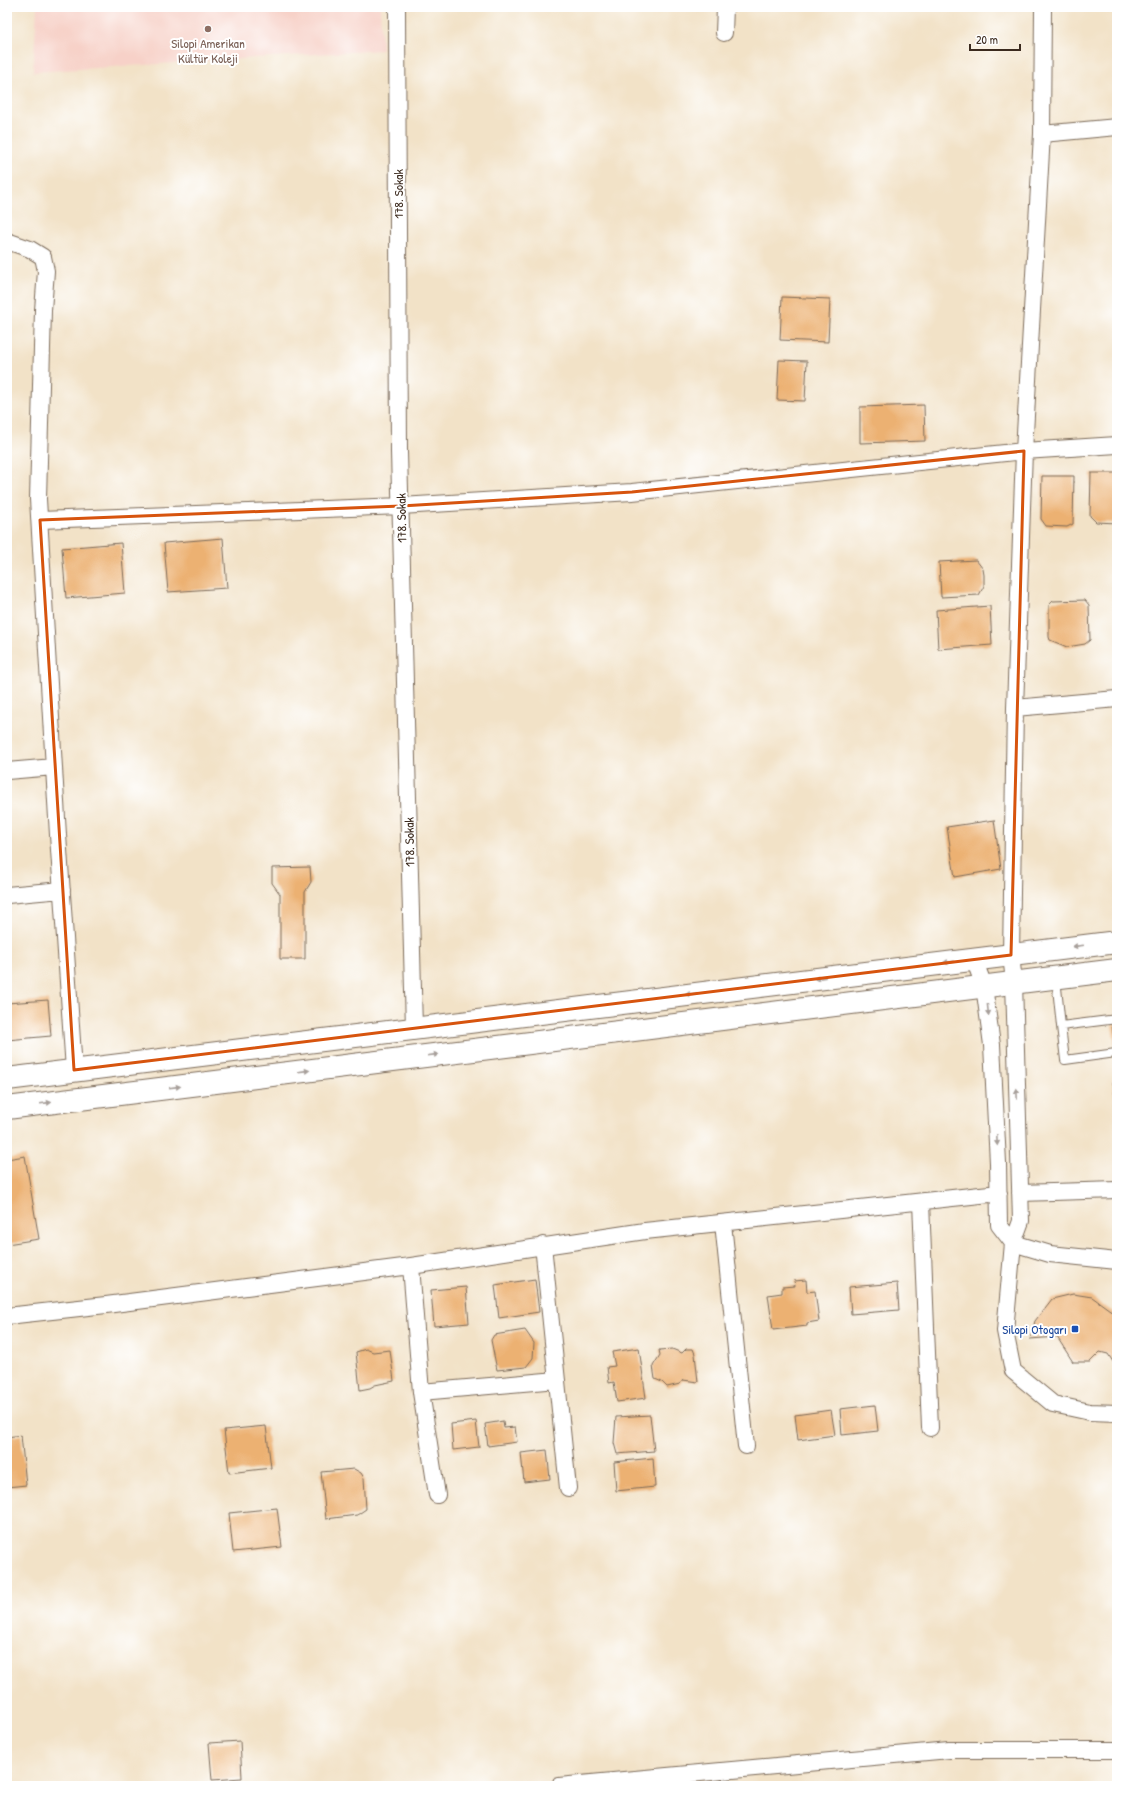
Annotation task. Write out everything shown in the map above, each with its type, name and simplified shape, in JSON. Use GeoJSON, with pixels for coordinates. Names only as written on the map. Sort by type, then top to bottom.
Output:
{"type":"FeatureCollection","features":[{"type":"Feature","properties":{"kind":"highway"},"geometry":{"type":"LineString","coordinates":[[7,1078],[1117,942]]}},
{"type":"Feature","properties":{"kind":"highway"},"geometry":{"type":"LineString","coordinates":[[7,1108],[1117,970]]}},
{"type":"Feature","properties":{"kind":"street","name":"178. Sokak"},"geometry":{"type":"LineString","coordinates":[[397,7],[401,506],[414,1028]]}},
{"type":"Feature","properties":{"kind":"street"},"geometry":{"type":"LineString","coordinates":[[724,33],[725,7]]}},
{"type":"Feature","properties":{"kind":"street"},"geometry":{"type":"LineString","coordinates":[[1043,7],[1042,134],[1024,451],[1015,708],[1010,955],[1014,982],[1021,1221],[1013,1243],[1005,1331],[1013,1371],[1053,1404],[1090,1412],[1117,1413]]}},
{"type":"Feature","properties":{"kind":"street"},"geometry":{"type":"LineString","coordinates":[[1042,134],[1117,127]]}},
{"type":"Feature","properties":{"kind":"street"},"geometry":{"type":"LineString","coordinates":[[7,241],[30,248],[43,257],[46,271],[43,310],[38,499],[74,1070]]}},
{"type":"Feature","properties":{"kind":"street"},"geometry":{"type":"LineString","coordinates":[[40,520],[401,506],[632,492],[1024,451],[1117,445]]}},
{"type":"Feature","properties":{"kind":"street"},"geometry":{"type":"LineString","coordinates":[[1015,708],[1117,699]]}},
{"type":"Feature","properties":{"kind":"street"},"geometry":{"type":"LineString","coordinates":[[7,771],[54,767]]}},
{"type":"Feature","properties":{"kind":"street"},"geometry":{"type":"LineString","coordinates":[[7,895],[62,890]]}},
{"type":"Feature","properties":{"kind":"street"},"geometry":{"type":"LineString","coordinates":[[974,959],[984,986],[992,1045],[999,1193],[999,1226],[1013,1243],[1050,1254],[1117,1261]]}},
{"type":"Feature","properties":{"kind":"street"},"geometry":{"type":"LineString","coordinates":[[1020,1193],[1117,1190]]}},
{"type":"Feature","properties":{"kind":"street"},"geometry":{"type":"LineString","coordinates":[[7,1316],[106,1305],[411,1266],[543,1245],[723,1223],[999,1193]]}},
{"type":"Feature","properties":{"kind":"street"},"geometry":{"type":"LineString","coordinates":[[921,1202],[930,1428]]}},
{"type":"Feature","properties":{"kind":"street"},"geometry":{"type":"LineString","coordinates":[[723,1223],[746,1446]]}},
{"type":"Feature","properties":{"kind":"street"},"geometry":{"type":"LineString","coordinates":[[543,1245],[568,1488]]}},
{"type":"Feature","properties":{"kind":"street"},"geometry":{"type":"LineString","coordinates":[[411,1266],[421,1392],[437,1495]]}},
{"type":"Feature","properties":{"kind":"street"},"geometry":{"type":"LineString","coordinates":[[421,1392],[557,1380]]}},
{"type":"Feature","properties":{"kind":"street"},"geometry":{"type":"LineString","coordinates":[[559,1786],[949,1750],[1117,1750]]}},
{"type":"Feature","properties":{"kind":"lane"},"geometry":{"type":"LineString","coordinates":[[1056,977],[1065,1060],[1116,1053]]}},
{"type":"Feature","properties":{"kind":"lane"},"geometry":{"type":"LineString","coordinates":[[1061,1026],[1117,1019]]}},
{"type":"Feature","properties":{"kind":"highlighted area"},"geometry":{"type":"Polygon","coordinates":[[[1024,451],[1011,955],[74,1070],[40,520],[401,506],[632,492],[1024,451]]]}},
{"type":"Feature","properties":{"kind":"shaded area","name":"Silopi Amerikan Kültür Koleji"},"geometry":{"type":"Polygon","coordinates":[[[37,7],[380,7],[382,50],[33,72],[37,7]]]}},
{"type":"Feature","properties":{"kind":"building"},"geometry":{"type":"Polygon","coordinates":[[[782,297],[830,299],[828,342],[780,340],[782,297]]]}},
{"type":"Feature","properties":{"kind":"building"},"geometry":{"type":"Polygon","coordinates":[[[779,360],[807,361],[805,401],[777,400],[779,360]]]}},
{"type":"Feature","properties":{"kind":"building"},"geometry":{"type":"Polygon","coordinates":[[[924,405],[925,441],[860,443],[860,407],[924,405]]]}},
{"type":"Feature","properties":{"kind":"building"},"geometry":{"type":"Polygon","coordinates":[[[1091,473],[1117,473],[1117,523],[1096,522],[1090,516],[1091,473]]]}},
{"type":"Feature","properties":{"kind":"building"},"geometry":{"type":"Polygon","coordinates":[[[1042,476],[1074,476],[1073,524],[1067,527],[1046,526],[1041,519],[1042,476]]]}},
{"type":"Feature","properties":{"kind":"building"},"geometry":{"type":"Polygon","coordinates":[[[223,538],[227,588],[168,592],[164,543],[223,538]]]}},
{"type":"Feature","properties":{"kind":"building"},"geometry":{"type":"Polygon","coordinates":[[[121,543],[125,593],[66,598],[62,548],[121,543]]]}},
{"type":"Feature","properties":{"kind":"building"},"geometry":{"type":"Polygon","coordinates":[[[976,560],[983,569],[984,575],[984,586],[979,595],[941,597],[939,562],[976,560]]]}},
{"type":"Feature","properties":{"kind":"building"},"geometry":{"type":"Polygon","coordinates":[[[1085,600],[1089,605],[1090,640],[1085,644],[1067,647],[1050,640],[1049,605],[1053,601],[1085,600]]]}},
{"type":"Feature","properties":{"kind":"building"},"geometry":{"type":"Polygon","coordinates":[[[990,606],[992,645],[938,649],[936,610],[990,606]]]}},
{"type":"Feature","properties":{"kind":"building"},"geometry":{"type":"Polygon","coordinates":[[[994,820],[1001,869],[955,877],[947,827],[994,820]]]}},
{"type":"Feature","properties":{"kind":"building"},"geometry":{"type":"Polygon","coordinates":[[[310,867],[311,882],[305,892],[305,959],[280,959],[280,894],[272,883],[272,868],[310,867]]]}},
{"type":"Feature","properties":{"kind":"building"},"geometry":{"type":"Polygon","coordinates":[[[48,1000],[51,1036],[7,1040],[7,1003],[48,1000]]]}},
{"type":"Feature","properties":{"kind":"building"},"geometry":{"type":"Polygon","coordinates":[[[1117,1024],[1117,1053],[1116,1053],[1112,1025],[1117,1024]]]}},
{"type":"Feature","properties":{"kind":"building"},"geometry":{"type":"Polygon","coordinates":[[[1117,1081],[1117,1107],[1116,1107],[1113,1082],[1117,1081]]]}},
{"type":"Feature","properties":{"kind":"building"},"geometry":{"type":"Polygon","coordinates":[[[25,1156],[39,1239],[7,1244],[7,1159],[25,1156]]]}},
{"type":"Feature","properties":{"kind":"building"},"geometry":{"type":"Polygon","coordinates":[[[535,1279],[539,1312],[499,1318],[495,1285],[535,1279]]]}},
{"type":"Feature","properties":{"kind":"building"},"geometry":{"type":"Polygon","coordinates":[[[806,1280],[807,1292],[815,1291],[819,1321],[807,1323],[807,1326],[773,1330],[768,1295],[782,1293],[782,1287],[795,1286],[794,1281],[806,1280]]]}},
{"type":"Feature","properties":{"kind":"building"},"geometry":{"type":"Polygon","coordinates":[[[897,1283],[899,1310],[851,1314],[849,1287],[897,1283]]]}},
{"type":"Feature","properties":{"kind":"building"},"geometry":{"type":"Polygon","coordinates":[[[466,1287],[469,1323],[434,1326],[431,1290],[466,1287]]]}},
{"type":"Feature","properties":{"kind":"building","name":"Silopi Otogarı"},"geometry":{"type":"Polygon","coordinates":[[[1073,1294],[1092,1297],[1117,1315],[1117,1368],[1108,1354],[1100,1352],[1090,1362],[1073,1362],[1057,1337],[1030,1339],[1035,1321],[1052,1299],[1073,1294]]]}},
{"type":"Feature","properties":{"kind":"building"},"geometry":{"type":"Polygon","coordinates":[[[525,1330],[534,1343],[533,1358],[526,1367],[497,1370],[491,1340],[494,1335],[525,1330]]]}},
{"type":"Feature","properties":{"kind":"building"},"geometry":{"type":"Polygon","coordinates":[[[639,1348],[646,1398],[617,1402],[614,1382],[609,1383],[607,1367],[615,1366],[612,1352],[639,1348]]]}},
{"type":"Feature","properties":{"kind":"building"},"geometry":{"type":"Polygon","coordinates":[[[366,1349],[373,1352],[390,1350],[394,1381],[360,1390],[356,1352],[366,1349]]]}},
{"type":"Feature","properties":{"kind":"building"},"geometry":{"type":"Polygon","coordinates":[[[672,1349],[682,1353],[686,1349],[693,1349],[695,1354],[698,1382],[683,1380],[680,1384],[667,1387],[662,1382],[655,1379],[653,1366],[660,1355],[659,1350],[672,1349]]]}},
{"type":"Feature","properties":{"kind":"building"},"geometry":{"type":"Polygon","coordinates":[[[875,1405],[878,1431],[842,1435],[840,1409],[875,1405]]]}},
{"type":"Feature","properties":{"kind":"building"},"geometry":{"type":"Polygon","coordinates":[[[831,1410],[835,1435],[798,1440],[795,1415],[831,1410]]]}},
{"type":"Feature","properties":{"kind":"building"},"geometry":{"type":"Polygon","coordinates":[[[650,1415],[654,1451],[617,1454],[614,1443],[616,1417],[650,1415]]]}},
{"type":"Feature","properties":{"kind":"building"},"geometry":{"type":"Polygon","coordinates":[[[476,1421],[479,1447],[453,1450],[451,1424],[476,1421]]]}},
{"type":"Feature","properties":{"kind":"building"},"geometry":{"type":"Polygon","coordinates":[[[503,1421],[504,1428],[515,1427],[517,1442],[488,1446],[485,1424],[503,1421]]]}},
{"type":"Feature","properties":{"kind":"building"},"geometry":{"type":"Polygon","coordinates":[[[266,1426],[271,1468],[229,1473],[224,1430],[266,1426]]]}},
{"type":"Feature","properties":{"kind":"building"},"geometry":{"type":"Polygon","coordinates":[[[21,1435],[26,1485],[7,1487],[7,1437],[21,1435]]]}},
{"type":"Feature","properties":{"kind":"building"},"geometry":{"type":"Polygon","coordinates":[[[547,1450],[550,1479],[524,1482],[521,1453],[547,1450]]]}},
{"type":"Feature","properties":{"kind":"building"},"geometry":{"type":"Polygon","coordinates":[[[653,1458],[655,1487],[616,1491],[614,1462],[653,1458]]]}},
{"type":"Feature","properties":{"kind":"building"},"geometry":{"type":"Polygon","coordinates":[[[354,1469],[361,1473],[364,1478],[366,1509],[357,1515],[326,1519],[321,1472],[354,1469]]]}},
{"type":"Feature","properties":{"kind":"building"},"geometry":{"type":"Polygon","coordinates":[[[277,1508],[282,1547],[233,1552],[229,1513],[277,1508]]]}},
{"type":"Feature","properties":{"kind":"building"},"geometry":{"type":"Polygon","coordinates":[[[240,1741],[242,1778],[212,1780],[209,1743],[240,1741]]]}},
{"type":"Feature","properties":{"kind":"place","name":"Silopi Amerikan Kültür Koleji"},"geometry":{"type":"Point","coordinates":[208,29]}},
{"type":"Feature","properties":{"kind":"place","name":"Silopi Otogarı"},"geometry":{"type":"Point","coordinates":[1075,1329]}}]}
